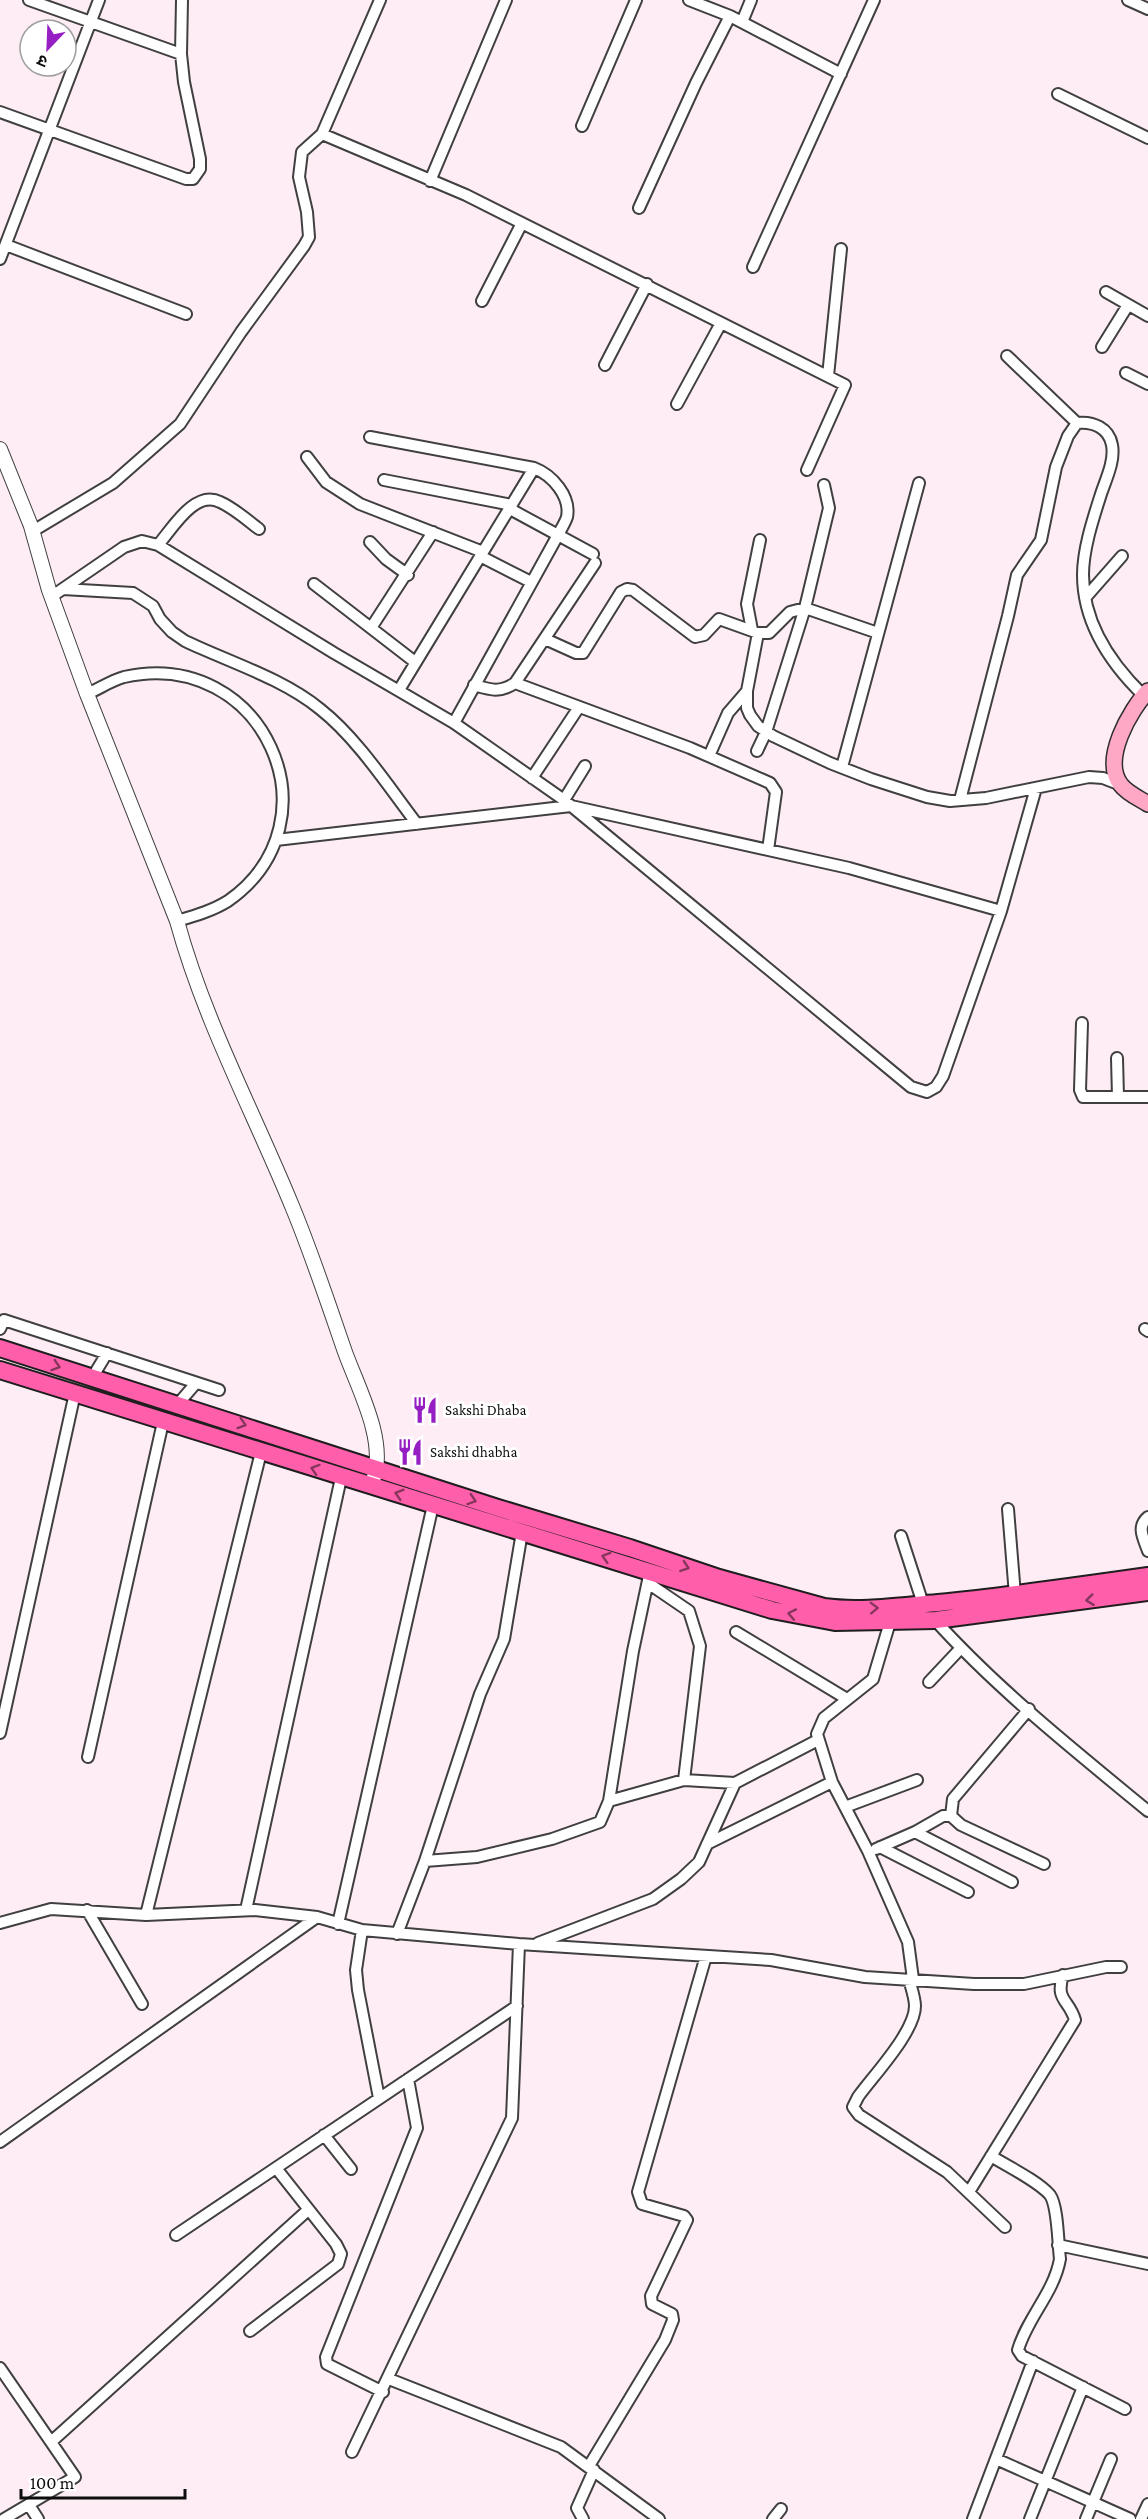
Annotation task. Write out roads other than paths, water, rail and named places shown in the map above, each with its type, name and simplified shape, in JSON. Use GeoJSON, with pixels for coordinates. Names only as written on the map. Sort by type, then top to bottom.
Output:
{"type":"FeatureCollection","features":[{"type":"Feature","properties":{"kind":"main road"},"geometry":{"type":"LineString","coordinates":[[1146,693],[1132,712],[1116,747],[1115,772],[1121,785],[1148,804]]}},
{"type":"Feature","properties":{"kind":"main road"},"geometry":{"type":"LineString","coordinates":[[0,1348],[719,1578],[824,1607],[840,1610],[922,1604],[1015,1595],[1148,1576]]}},
{"type":"Feature","properties":{"kind":"main road"},"geometry":{"type":"LineString","coordinates":[[0,1370],[341,1478],[522,1532],[649,1577],[772,1610],[835,1622],[936,1620],[1148,1593]]}},
{"type":"Feature","properties":{"kind":"main road"},"geometry":{"type":"LineString","coordinates":[[108,1403],[114,1384]]}},
{"type":"Feature","properties":{"kind":"street"},"geometry":{"type":"LineString","coordinates":[[29,0],[181,54]]}},
{"type":"Feature","properties":{"kind":"street"},"geometry":{"type":"LineString","coordinates":[[0,259],[99,0]]}},
{"type":"Feature","properties":{"kind":"street"},"geometry":{"type":"LineString","coordinates":[[0,112],[186,179],[193,179],[200,170],[200,159],[184,82],[181,54],[182,0]]}},
{"type":"Feature","properties":{"kind":"street"},"geometry":{"type":"LineString","coordinates":[[33,531],[113,483],[180,424],[241,332],[309,237],[307,212],[299,177],[302,152],[322,134],[380,0]]}},
{"type":"Feature","properties":{"kind":"street"},"geometry":{"type":"LineString","coordinates":[[430,181],[506,0]]}},
{"type":"Feature","properties":{"kind":"street"},"geometry":{"type":"LineString","coordinates":[[582,126],[636,0]]}},
{"type":"Feature","properties":{"kind":"street"},"geometry":{"type":"LineString","coordinates":[[689,0],[730,16],[841,74]]}},
{"type":"Feature","properties":{"kind":"street"},"geometry":{"type":"LineString","coordinates":[[742,22],[751,0]]}},
{"type":"Feature","properties":{"kind":"street"},"geometry":{"type":"LineString","coordinates":[[753,267],[874,0]]}},
{"type":"Feature","properties":{"kind":"street"},"geometry":{"type":"LineString","coordinates":[[1128,0],[1148,9]]}},
{"type":"Feature","properties":{"kind":"street"},"geometry":{"type":"LineString","coordinates":[[639,208],[696,83],[730,16]]}},
{"type":"Feature","properties":{"kind":"street"},"geometry":{"type":"LineString","coordinates":[[1058,94],[1148,138]]}},
{"type":"Feature","properties":{"kind":"street"},"geometry":{"type":"LineString","coordinates":[[322,134],[465,195],[845,385],[807,470]]}},
{"type":"Feature","properties":{"kind":"street"},"geometry":{"type":"LineString","coordinates":[[482,302],[522,223]]}},
{"type":"Feature","properties":{"kind":"street"},"geometry":{"type":"LineString","coordinates":[[6,245],[186,314]]}},
{"type":"Feature","properties":{"kind":"street"},"geometry":{"type":"LineString","coordinates":[[828,376],[841,249]]}},
{"type":"Feature","properties":{"kind":"street"},"geometry":{"type":"LineString","coordinates":[[605,364],[647,284]]}},
{"type":"Feature","properties":{"kind":"street"},"geometry":{"type":"LineString","coordinates":[[1106,292],[1148,315]]}},
{"type":"Feature","properties":{"kind":"street"},"geometry":{"type":"LineString","coordinates":[[1102,347],[1128,305]]}},
{"type":"Feature","properties":{"kind":"street"},"geometry":{"type":"LineString","coordinates":[[677,404],[721,323]]}},
{"type":"Feature","properties":{"kind":"street"},"geometry":{"type":"LineString","coordinates":[[1007,356],[1077,423]]}},
{"type":"Feature","properties":{"kind":"street"},"geometry":{"type":"LineString","coordinates":[[1126,372],[1148,384]]}},
{"type":"Feature","properties":{"kind":"street"},"geometry":{"type":"LineString","coordinates":[[960,800],[1017,575],[1041,540],[1056,467],[1068,436],[1077,423],[1086,422],[1100,427],[1109,435],[1113,447],[1111,464],[1087,550],[1083,575],[1093,625],[1106,651],[1123,675],[1146,693]]}},
{"type":"Feature","properties":{"kind":"street"},"geometry":{"type":"LineString","coordinates":[[370,437],[534,468],[552,478],[565,501],[567,516],[558,535],[454,723]]}},
{"type":"Feature","properties":{"kind":"street"},"geometry":{"type":"LineString","coordinates":[[0,449],[33,531],[87,694],[177,921],[221,1048],[292,1207],[316,1269],[378,1444],[377,1469],[372,1486]]}},
{"type":"Feature","properties":{"kind":"street"},"geometry":{"type":"LineString","coordinates":[[307,457],[336,490],[378,512],[433,532],[481,554],[531,582]]}},
{"type":"Feature","properties":{"kind":"street"},"geometry":{"type":"LineString","coordinates":[[399,690],[534,468]]}},
{"type":"Feature","properties":{"kind":"street"},"geometry":{"type":"LineString","coordinates":[[384,480],[511,507],[594,559],[545,639],[514,683],[506,689],[494,691],[474,685]]}},
{"type":"Feature","properties":{"kind":"street"},"geometry":{"type":"LineString","coordinates":[[842,767],[919,483]]}},
{"type":"Feature","properties":{"kind":"street"},"geometry":{"type":"LineString","coordinates":[[757,751],[766,732],[805,608],[829,508],[824,485]]}},
{"type":"Feature","properties":{"kind":"street"},"geometry":{"type":"LineString","coordinates":[[158,545],[193,505],[202,500],[219,501],[259,529]]}},
{"type":"Feature","properties":{"kind":"street"},"geometry":{"type":"LineString","coordinates":[[371,628],[433,532]]}},
{"type":"Feature","properties":{"kind":"street"},"geometry":{"type":"LineString","coordinates":[[760,540],[747,604],[755,632],[747,708],[750,715],[766,732],[842,767],[927,797],[960,800],[986,798],[1089,777],[1103,778],[1121,785]]}},
{"type":"Feature","properties":{"kind":"street"},"geometry":{"type":"LineString","coordinates":[[54,592],[124,547],[142,541],[158,545],[334,653],[454,723],[532,778],[567,803],[911,1087],[927,1092],[936,1087],[943,1076],[1001,911],[1036,788]]}},
{"type":"Feature","properties":{"kind":"street"},"geometry":{"type":"LineString","coordinates":[[370,542],[386,559],[408,574]]}},
{"type":"Feature","properties":{"kind":"street"},"geometry":{"type":"LineString","coordinates":[[1086,597],[1122,556]]}},
{"type":"Feature","properties":{"kind":"street"},"geometry":{"type":"LineString","coordinates":[[314,584],[415,662]]}},
{"type":"Feature","properties":{"kind":"street"},"geometry":{"type":"LineString","coordinates":[[545,639],[576,653],[583,653],[621,592],[627,589],[633,590],[695,638],[704,635],[719,619],[755,632],[769,633],[790,612],[805,608],[878,633]]}},
{"type":"Feature","properties":{"kind":"street"},"geometry":{"type":"LineString","coordinates":[[54,592],[134,593],[153,606],[160,619],[172,632],[185,641],[300,695],[320,709],[344,732],[417,824]]}},
{"type":"Feature","properties":{"kind":"street"},"geometry":{"type":"LineString","coordinates":[[87,694],[122,678],[161,673],[200,680],[234,699],[261,727],[278,763],[283,801],[276,840],[264,864],[227,902],[203,914],[177,921]]}},
{"type":"Feature","properties":{"kind":"street"},"geometry":{"type":"LineString","coordinates":[[514,683],[709,756],[753,774],[774,787],[768,850]]}},
{"type":"Feature","properties":{"kind":"street"},"geometry":{"type":"LineString","coordinates":[[709,756],[728,713],[747,691]]}},
{"type":"Feature","properties":{"kind":"street"},"geometry":{"type":"LineString","coordinates":[[532,778],[579,707]]}},
{"type":"Feature","properties":{"kind":"street"},"geometry":{"type":"LineString","coordinates":[[567,803],[585,766]]}},
{"type":"Feature","properties":{"kind":"street"},"geometry":{"type":"LineString","coordinates":[[276,840],[417,824],[567,803],[849,868],[1001,911]]}},
{"type":"Feature","properties":{"kind":"street"},"geometry":{"type":"LineString","coordinates":[[1082,1023],[1081,1094],[1083,1097],[1148,1097]]}},
{"type":"Feature","properties":{"kind":"street"},"geometry":{"type":"LineString","coordinates":[[1117,1058],[1118,1097]]}},
{"type":"Feature","properties":{"kind":"street"},"geometry":{"type":"LineString","coordinates":[[0,1329],[4,1320],[219,1390]]}},
{"type":"Feature","properties":{"kind":"street"},"geometry":{"type":"LineString","coordinates":[[93,1378],[107,1353]]}},
{"type":"Feature","properties":{"kind":"street"},"geometry":{"type":"LineString","coordinates":[[178,1404],[196,1383]]}},
{"type":"Feature","properties":{"kind":"street"},"geometry":{"type":"LineString","coordinates":[[0,1733],[75,1393]]}},
{"type":"Feature","properties":{"kind":"street"},"geometry":{"type":"LineString","coordinates":[[88,1757],[163,1422]]}},
{"type":"Feature","properties":{"kind":"street"},"geometry":{"type":"LineString","coordinates":[[146,1915],[261,1452]]}},
{"type":"Feature","properties":{"kind":"street"},"geometry":{"type":"LineString","coordinates":[[246,1910],[341,1478]]}},
{"type":"Feature","properties":{"kind":"street"},"geometry":{"type":"LineString","coordinates":[[338,1924],[433,1504]]}},
{"type":"Feature","properties":{"kind":"street"},"geometry":{"type":"LineString","coordinates":[[1008,1509],[1015,1595]]}},
{"type":"Feature","properties":{"kind":"street"},"geometry":{"type":"LineString","coordinates":[[1148,1517],[1144,1520],[1141,1529],[1148,1551]]}},
{"type":"Feature","properties":{"kind":"street"},"geometry":{"type":"LineString","coordinates":[[397,1934],[425,1862],[480,1694],[504,1639],[522,1532]]}},
{"type":"Feature","properties":{"kind":"street"},"geometry":{"type":"LineString","coordinates":[[901,1536],[922,1604],[961,1648],[1064,1742],[1148,1811]]}},
{"type":"Feature","properties":{"kind":"street"},"geometry":{"type":"LineString","coordinates":[[425,1862],[477,1857],[552,1839],[600,1822],[609,1801],[633,1651],[649,1577],[689,1611],[700,1646],[684,1780]]}},
{"type":"Feature","properties":{"kind":"street"},"geometry":{"type":"LineString","coordinates":[[890,1622],[873,1679],[824,1718],[817,1734],[832,1782],[868,1851],[908,1942],[915,2006],[907,2031],[853,2107],[859,2115],[947,2172],[1005,2227]]}},
{"type":"Feature","properties":{"kind":"street"},"geometry":{"type":"LineString","coordinates":[[736,1632],[847,1699]]}},
{"type":"Feature","properties":{"kind":"street"},"geometry":{"type":"LineString","coordinates":[[929,1682],[961,1648]]}},
{"type":"Feature","properties":{"kind":"street"},"geometry":{"type":"LineString","coordinates":[[951,1816],[953,1799],[1029,1709]]}},
{"type":"Feature","properties":{"kind":"street"},"geometry":{"type":"LineString","coordinates":[[609,1801],[684,1780],[735,1783],[818,1740]]}},
{"type":"Feature","properties":{"kind":"street"},"geometry":{"type":"LineString","coordinates":[[845,1807],[917,1780]]}},
{"type":"Feature","properties":{"kind":"street"},"geometry":{"type":"LineString","coordinates":[[707,1844],[832,1782]]}},
{"type":"Feature","properties":{"kind":"street"},"geometry":{"type":"LineString","coordinates":[[532,1945],[653,1899],[699,1862],[735,1783]]}},
{"type":"Feature","properties":{"kind":"street"},"geometry":{"type":"LineString","coordinates":[[868,1851],[915,1832],[943,1816],[951,1816],[961,1825],[1044,1864]]}},
{"type":"Feature","properties":{"kind":"street"},"geometry":{"type":"LineString","coordinates":[[915,1832],[1012,1882]]}},
{"type":"Feature","properties":{"kind":"street"},"geometry":{"type":"LineString","coordinates":[[880,1847],[968,1892]]}},
{"type":"Feature","properties":{"kind":"street"},"geometry":{"type":"LineString","coordinates":[[0,1923],[51,1909],[146,1915],[246,1910],[317,1917],[362,1930],[397,1934],[771,1960],[865,1977],[974,1984],[1024,1984],[1063,1975],[1121,1967]]}},
{"type":"Feature","properties":{"kind":"street"},"geometry":{"type":"LineString","coordinates":[[87,1910],[142,2004]]}},
{"type":"Feature","properties":{"kind":"street"},"geometry":{"type":"LineString","coordinates":[[0,2142],[317,1917]]}},
{"type":"Feature","properties":{"kind":"street"},"geometry":{"type":"LineString","coordinates":[[362,1930],[356,1970],[357,1980],[380,2098]]}},
{"type":"Feature","properties":{"kind":"street"},"geometry":{"type":"LineString","coordinates":[[352,2452],[389,2379],[512,2118],[519,1944]]}},
{"type":"Feature","properties":{"kind":"street"},"geometry":{"type":"LineString","coordinates":[[583,2519],[578,2508],[592,2468],[665,2340],[673,2320],[672,2314],[652,2304],[651,2296],[687,2220],[684,2216],[642,2204],[638,2192],[706,1956]]}},
{"type":"Feature","properties":{"kind":"street"},"geometry":{"type":"LineString","coordinates":[[969,2192],[1075,2020],[1060,1996],[1059,1987],[1063,1975]]}},
{"type":"Feature","properties":{"kind":"street"},"geometry":{"type":"LineString","coordinates":[[176,2235],[517,2006]]}},
{"type":"Feature","properties":{"kind":"street"},"geometry":{"type":"LineString","coordinates":[[382,2392],[327,2364],[326,2357],[414,2137],[416,2118],[408,2079]]}},
{"type":"Feature","properties":{"kind":"street"},"geometry":{"type":"LineString","coordinates":[[324,2135],[351,2169]]}},
{"type":"Feature","properties":{"kind":"street"},"geometry":{"type":"LineString","coordinates":[[991,2156],[1050,2195],[1054,2204],[1060,2259],[1055,2279],[1021,2338],[1018,2350],[1022,2356],[1125,2409]]}},
{"type":"Feature","properties":{"kind":"street"},"geometry":{"type":"LineString","coordinates":[[250,2331],[338,2264],[341,2254],[336,2244],[276,2168]]}},
{"type":"Feature","properties":{"kind":"street"},"geometry":{"type":"LineString","coordinates":[[51,2442],[308,2210]]}},
{"type":"Feature","properties":{"kind":"street"},"geometry":{"type":"LineString","coordinates":[[1058,2244],[1148,2264]]}},
{"type":"Feature","properties":{"kind":"street"},"geometry":{"type":"LineString","coordinates":[[973,2519],[1033,2361]]}},
{"type":"Feature","properties":{"kind":"street"},"geometry":{"type":"LineString","coordinates":[[0,2368],[75,2477],[4,2519]]}},
{"type":"Feature","properties":{"kind":"street"},"geometry":{"type":"LineString","coordinates":[[389,2379],[550,2441],[592,2468],[659,2519]]}},
{"type":"Feature","properties":{"kind":"street"},"geometry":{"type":"LineString","coordinates":[[1030,2519],[1083,2387]]}},
{"type":"Feature","properties":{"kind":"street"},"geometry":{"type":"LineString","coordinates":[[996,2459],[1130,2519]]}},
{"type":"Feature","properties":{"kind":"street"},"geometry":{"type":"LineString","coordinates":[[1086,2519],[1111,2459]]}},
{"type":"Feature","properties":{"kind":"street"},"geometry":{"type":"LineString","coordinates":[[1142,2519],[1148,2504]]}},
{"type":"Feature","properties":{"kind":"street"},"geometry":{"type":"LineString","coordinates":[[28,2505],[38,2519]]}},
{"type":"Feature","properties":{"kind":"street"},"geometry":{"type":"LineString","coordinates":[[773,2519],[781,2509]]}},
{"type":"Feature","properties":{"kind":"place","name":"Sakshi Dhaba"},"geometry":{"type":"Point","coordinates":[425,1410]}},
{"type":"Feature","properties":{"kind":"place","name":"Sakshi dhabha"},"geometry":{"type":"Point","coordinates":[410,1452]}}]}
